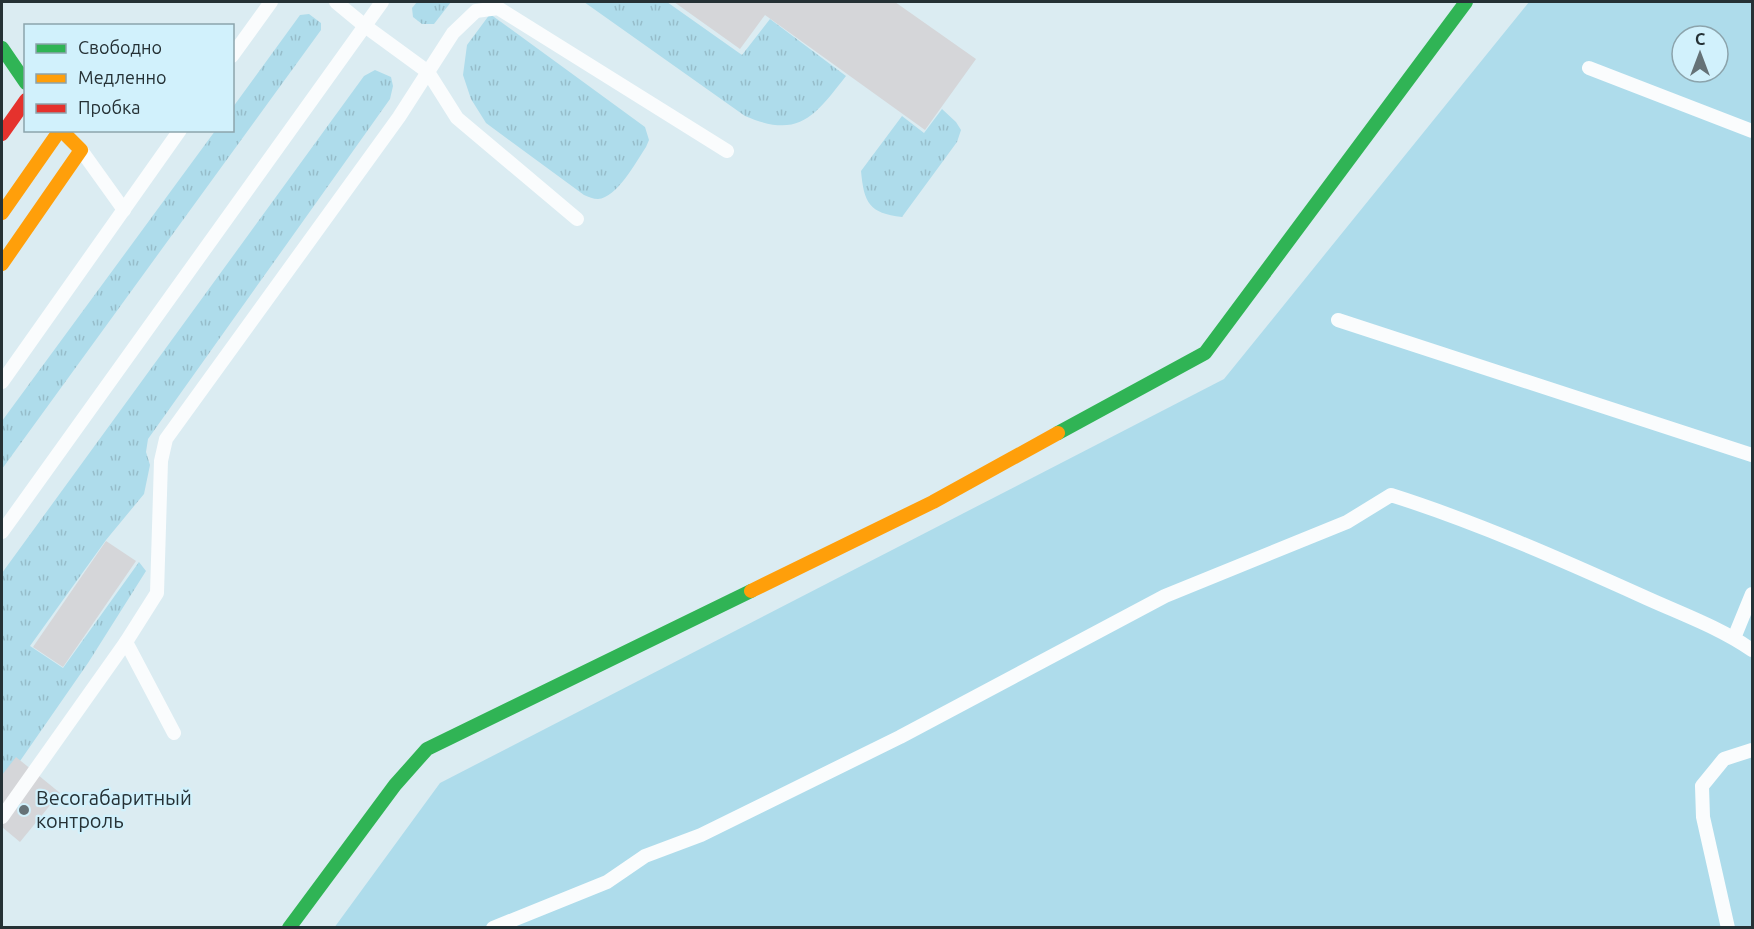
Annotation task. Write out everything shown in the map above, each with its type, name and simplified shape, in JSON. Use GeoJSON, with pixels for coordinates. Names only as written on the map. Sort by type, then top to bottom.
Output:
{"type":"FeatureCollection","features":[{"type":"Feature","properties":{"kind":"highway"},"geometry":{"type":"LineString","coordinates":[[289,927],[395,785],[427,748],[933,502],[1204,353],[1466,2]]}},
{"type":"Feature","properties":{"kind":"highway"},"geometry":{"type":"LineString","coordinates":[[2,48],[24,80]]}},
{"type":"Feature","properties":{"kind":"highway"},"geometry":{"type":"LineString","coordinates":[[6,84],[16,70]]}},
{"type":"Feature","properties":{"kind":"highway"},"geometry":{"type":"LineString","coordinates":[[2,134],[24,103]]}},
{"type":"Feature","properties":{"kind":"highway"},"geometry":{"type":"LineString","coordinates":[[2,213],[59,132]]}},
{"type":"Feature","properties":{"kind":"highway"},"geometry":{"type":"LineString","coordinates":[[2,264],[81,150],[62,132]]}},
{"type":"Feature","properties":{"kind":"lane"},"geometry":{"type":"LineString","coordinates":[[234,53],[272,2]]}},
{"type":"Feature","properties":{"kind":"lane"},"geometry":{"type":"LineString","coordinates":[[336,2],[428,72],[457,117],[577,219]]}},
{"type":"Feature","properties":{"kind":"lane"},"geometry":{"type":"LineString","coordinates":[[2,532],[382,2]]}},
{"type":"Feature","properties":{"kind":"lane"},"geometry":{"type":"LineString","coordinates":[[2,817],[126,642],[157,592],[161,461],[166,439],[399,117],[453,33],[476,11],[498,8],[727,151]]}},
{"type":"Feature","properties":{"kind":"lane"},"geometry":{"type":"LineString","coordinates":[[1589,68],[1752,131]]}},
{"type":"Feature","properties":{"kind":"lane"},"geometry":{"type":"LineString","coordinates":[[2,382],[179,132]]}},
{"type":"Feature","properties":{"kind":"lane"},"geometry":{"type":"LineString","coordinates":[[81,150],[124,210]]}},
{"type":"Feature","properties":{"kind":"lane"},"geometry":{"type":"LineString","coordinates":[[1338,320],[1752,455]]}},
{"type":"Feature","properties":{"kind":"lane"},"geometry":{"type":"LineString","coordinates":[[493,927],[607,882],[645,856],[701,835],[900,737],[1165,596],[1347,522],[1391,495],[1455,517],[1613,583],[1734,638],[1752,650]]}},
{"type":"Feature","properties":{"kind":"lane"},"geometry":{"type":"LineString","coordinates":[[1734,638],[1752,594]]}},
{"type":"Feature","properties":{"kind":"lane"},"geometry":{"type":"LineString","coordinates":[[126,642],[174,733]]}},
{"type":"Feature","properties":{"kind":"lane"},"geometry":{"type":"LineString","coordinates":[[1728,927],[1703,817],[1702,786],[1724,759],[1752,750]]}},
{"type":"Feature","properties":{"kind":"green space"},"geometry":{"type":"Polygon","coordinates":[[[417,2],[451,2],[434,24],[422,24],[413,17],[412,8],[417,2]]]}},
{"type":"Feature","properties":{"kind":"green space"},"geometry":{"type":"Polygon","coordinates":[[[584,2],[667,2],[742,55],[770,19],[846,76],[824,103],[804,120],[779,125],[764,123],[745,116],[584,2]]]}},
{"type":"Feature","properties":{"kind":"green space"},"geometry":{"type":"Polygon","coordinates":[[[1529,2],[1752,2],[1752,927],[334,928],[440,783],[1224,379],[1529,2]]]}},
{"type":"Feature","properties":{"kind":"green space"},"geometry":{"type":"Polygon","coordinates":[[[309,14],[321,23],[321,30],[2,469],[2,421],[214,132],[234,132],[234,106],[300,15],[309,14]]]}},
{"type":"Feature","properties":{"kind":"green space"},"geometry":{"type":"Polygon","coordinates":[[[490,14],[645,127],[649,140],[646,147],[612,193],[598,199],[584,195],[486,123],[471,99],[463,75],[467,45],[490,14]]]}},
{"type":"Feature","properties":{"kind":"green space"},"geometry":{"type":"Polygon","coordinates":[[[375,70],[391,77],[393,86],[390,99],[148,439],[146,452],[150,465],[144,494],[106,540],[30,646],[63,668],[139,562],[146,571],[88,663],[2,787],[2,573],[364,76],[375,70]]]}},
{"type":"Feature","properties":{"kind":"green space"},"geometry":{"type":"Polygon","coordinates":[[[942,109],[961,130],[957,142],[902,217],[882,213],[875,209],[864,191],[861,171],[902,116],[924,133],[942,109]]]}},
{"type":"Feature","properties":{"kind":"building"},"geometry":{"type":"Polygon","coordinates":[[[674,2],[895,2],[976,59],[925,130],[765,15],[740,49],[674,2]]]}},
{"type":"Feature","properties":{"kind":"building"},"geometry":{"type":"Polygon","coordinates":[[[106,541],[136,561],[63,667],[33,647],[106,541]]]}},
{"type":"Feature","properties":{"kind":"building","name":"Весогабаритный контроль"},"geometry":{"type":"Polygon","coordinates":[[[16,757],[60,793],[20,842],[2,827],[2,775],[16,757]]]}},
{"type":"Feature","properties":{"kind":"traffic: fast"},"geometry":{"type":"LineString","coordinates":[[1058,433],[1205,353],[1466,2]]}},
{"type":"Feature","properties":{"kind":"traffic: fast"},"geometry":{"type":"LineString","coordinates":[[2,48],[24,80]]}},
{"type":"Feature","properties":{"kind":"traffic: fast"},"geometry":{"type":"LineString","coordinates":[[289,928],[395,785],[427,749],[751,591]]}},
{"type":"Feature","properties":{"kind":"traffic: slow"},"geometry":{"type":"LineString","coordinates":[[2,213],[59,132]]}},
{"type":"Feature","properties":{"kind":"traffic: slow"},"geometry":{"type":"LineString","coordinates":[[2,264],[81,150],[63,132]]}},
{"type":"Feature","properties":{"kind":"traffic: slow"},"geometry":{"type":"LineString","coordinates":[[751,591],[933,502],[1058,433]]}},
{"type":"Feature","properties":{"kind":"traffic: jam"},"geometry":{"type":"LineString","coordinates":[[2,134],[24,103]]}},
{"type":"Feature","properties":{"kind":"place","name":"Весогабаритный контроль"},"geometry":{"type":"Point","coordinates":[24,810]}}]}
